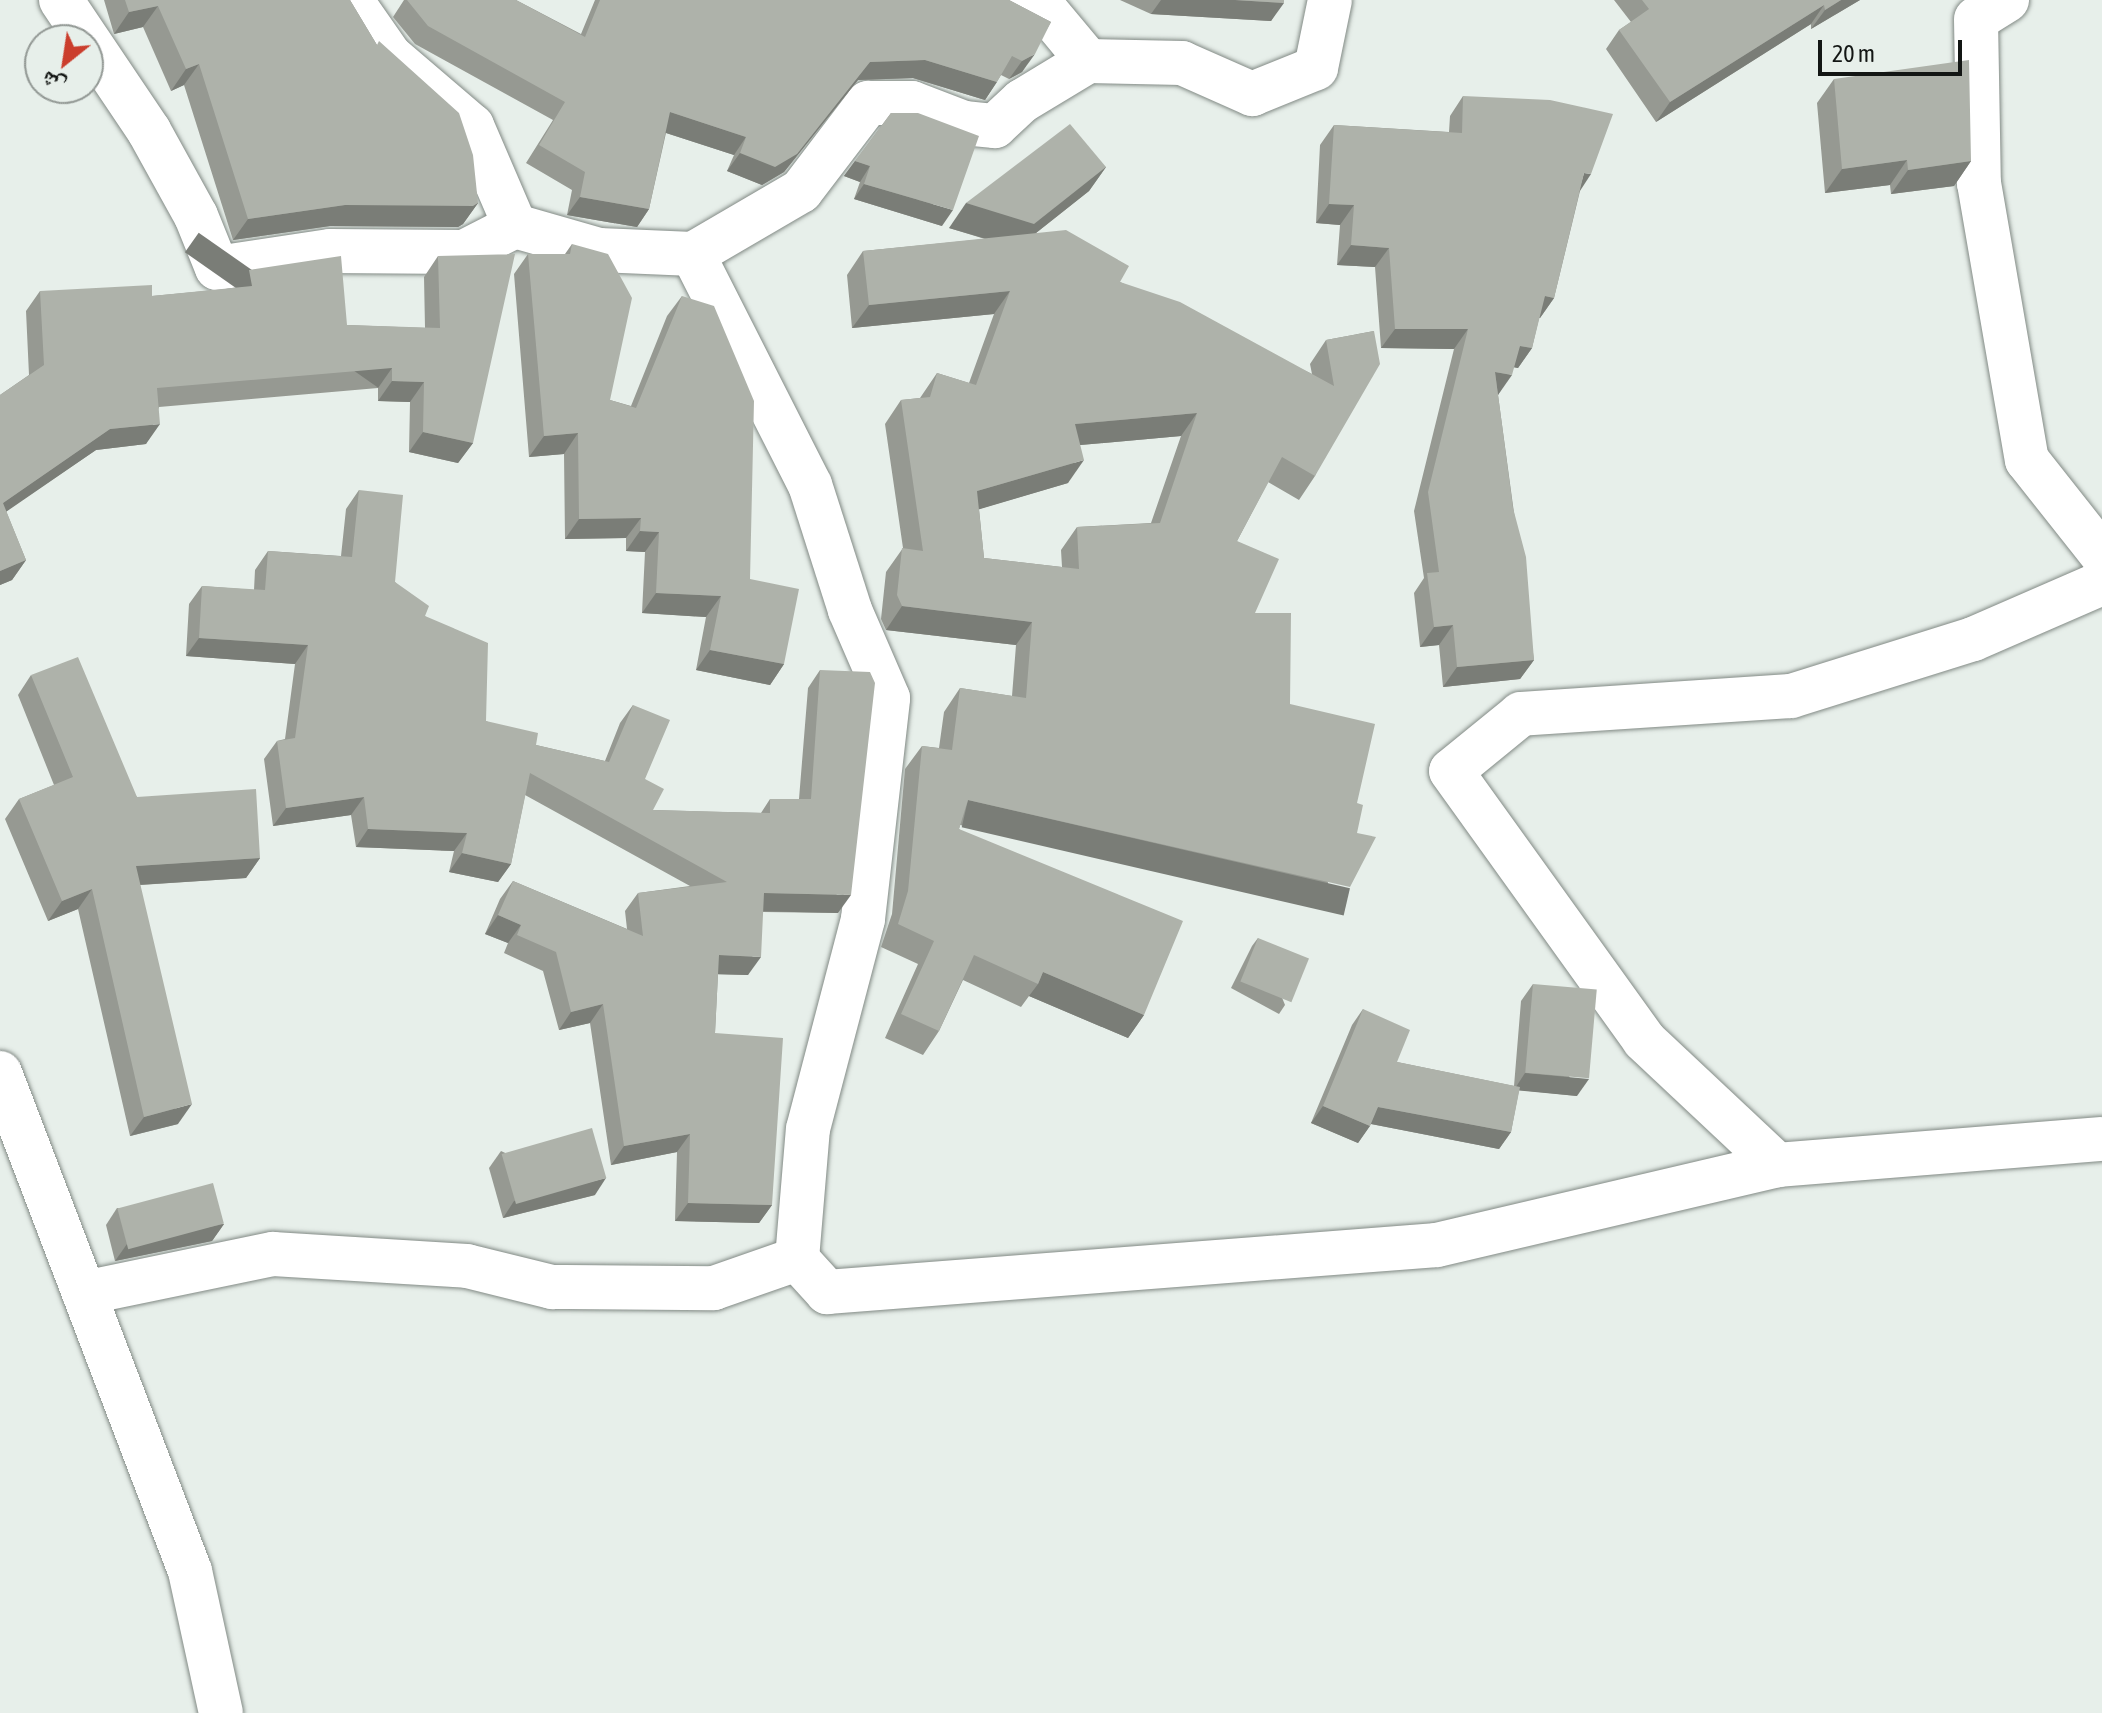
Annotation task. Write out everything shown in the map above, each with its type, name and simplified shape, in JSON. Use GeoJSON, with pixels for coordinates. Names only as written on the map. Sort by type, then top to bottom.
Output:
{"type":"FeatureCollection","features":[{"type":"Feature","properties":{"kind":"street"},"geometry":{"type":"LineString","coordinates":[[61,0],[149,131],[196,216],[217,268],[330,251],[464,252],[515,226],[599,250],[693,254],[801,191],[868,103],[912,103],[964,123],[995,126],[1022,101],[1088,61],[1182,63],[1252,94],[1316,68],[1330,0]]}},
{"type":"Feature","properties":{"kind":"street"},"geometry":{"type":"LineString","coordinates":[[351,0],[390,56],[472,126],[515,226]]}},
{"type":"Feature","properties":{"kind":"street"},"geometry":{"type":"LineString","coordinates":[[1022,0],[1048,13],[1088,61]]}},
{"type":"Feature","properties":{"kind":"street"},"geometry":{"type":"LineString","coordinates":[[2007,0],[1976,19],[1979,183],[2027,460],[2102,555]]}},
{"type":"Feature","properties":{"kind":"street"},"geometry":{"type":"LineString","coordinates":[[693,254],[810,485],[850,610],[888,698],[863,919],[808,1129],[797,1259],[827,1292],[1437,1245],[1777,1165],[2102,1139]]}},
{"type":"Feature","properties":{"kind":"street"},"geometry":{"type":"LineString","coordinates":[[1777,1165],[1644,1040],[1451,771],[1521,714],[1791,696],[1973,639],[2102,583]]}},
{"type":"Feature","properties":{"kind":"street"},"geometry":{"type":"LineString","coordinates":[[0,1073],[190,1571],[221,1713]]}},
{"type":"Feature","properties":{"kind":"street"},"geometry":{"type":"LineString","coordinates":[[84,1293],[273,1254],[467,1266],[567,1287],[714,1288],[797,1259]]}},
{"type":"Feature","properties":{"kind":"building"},"geometry":{"type":"Polygon","coordinates":[[[125,0],[350,0],[377,45],[379,41],[459,113],[473,155],[478,203],[473,206],[345,205],[248,219],[199,64],[186,69],[158,6],[129,12],[125,0]]]}},
{"type":"Feature","properties":{"kind":"building"},"geometry":{"type":"Polygon","coordinates":[[[407,0],[516,0],[585,37],[600,0],[1009,0],[1051,22],[1035,54],[1022,61],[1012,56],[997,82],[925,60],[870,62],[797,154],[775,167],[740,153],[746,137],[670,112],[649,209],[580,197],[585,172],[539,145],[565,102],[428,26],[407,0]]]}},
{"type":"Feature","properties":{"kind":"building"},"geometry":{"type":"Polygon","coordinates":[[[1235,0],[1284,0],[1284,3],[1235,0]]]}},
{"type":"Feature","properties":{"kind":"building"},"geometry":{"type":"Polygon","coordinates":[[[1642,0],[1841,0],[1825,10],[1824,5],[1670,102],[1619,30],[1649,9],[1642,0]]]}},
{"type":"Feature","properties":{"kind":"building"},"geometry":{"type":"Polygon","coordinates":[[[1969,60],[1971,161],[1908,170],[1907,160],[1842,169],[1834,79],[1969,60]]]}},
{"type":"Feature","properties":{"kind":"building"},"geometry":{"type":"Polygon","coordinates":[[[1463,96],[1550,100],[1613,114],[1591,174],[1584,173],[1554,298],[1545,296],[1532,348],[1520,346],[1512,375],[1495,372],[1513,508],[1526,557],[1534,660],[1457,667],[1453,625],[1434,627],[1427,573],[1439,572],[1428,492],[1468,329],[1395,329],[1389,248],[1351,245],[1354,205],[1329,204],[1334,125],[1462,133],[1463,96]]]}},
{"type":"Feature","properties":{"kind":"building"},"geometry":{"type":"Polygon","coordinates":[[[891,113],[918,113],[979,136],[953,210],[864,184],[870,166],[855,161],[891,113]]]}},
{"type":"Feature","properties":{"kind":"building"},"geometry":{"type":"Polygon","coordinates":[[[1070,124],[1106,167],[1034,224],[966,203],[1070,124]]]}},
{"type":"Feature","properties":{"kind":"building"},"geometry":{"type":"Polygon","coordinates":[[[1066,230],[1129,266],[1120,282],[1180,302],[1334,386],[1326,340],[1374,331],[1380,364],[1315,476],[1282,457],[1237,541],[1279,559],[1255,613],[1291,613],[1290,704],[1375,724],[1357,803],[1363,805],[1357,833],[1376,837],[1350,887],[968,800],[959,829],[1183,921],[1144,1015],[1043,972],[1038,984],[974,955],[939,1031],[901,1014],[934,941],[898,924],[908,891],[922,746],[952,750],[960,688],[1026,698],[1032,622],[902,606],[897,595],[902,548],[923,551],[901,400],[930,397],[937,373],[976,385],[1010,291],[869,305],[863,251],[1066,230]],[[1197,413],[1075,424],[1084,460],[977,491],[984,558],[1079,569],[1077,527],[1160,523],[1197,413]]]}},
{"type":"Feature","properties":{"kind":"building"},"geometry":{"type":"Polygon","coordinates":[[[572,244],[608,254],[632,298],[610,400],[636,408],[682,296],[714,306],[754,401],[750,579],[799,589],[784,664],[710,650],[721,596],[656,593],[659,532],[640,531],[641,518],[579,519],[578,433],[544,436],[528,254],[570,254],[572,244]]]}},
{"type":"Feature","properties":{"kind":"building"},"geometry":{"type":"Polygon","coordinates":[[[515,254],[473,443],[423,432],[424,382],[392,381],[392,368],[157,388],[160,424],[110,429],[3,503],[26,560],[0,571],[0,395],[44,365],[40,291],[152,285],[152,296],[252,286],[249,270],[341,256],[347,325],[440,328],[438,256],[515,254]]]}},
{"type":"Feature","properties":{"kind":"building"},"geometry":{"type":"Polygon","coordinates":[[[359,490],[403,495],[395,582],[429,606],[425,616],[488,643],[486,721],[538,733],[536,745],[609,762],[633,705],[670,720],[645,779],[664,789],[653,810],[770,813],[770,799],[811,799],[820,670],[870,672],[875,683],[851,895],[764,893],[761,957],[719,955],[715,1033],[783,1038],[772,1205],[688,1203],[690,1134],[624,1146],[603,1004],[571,1012],[556,952],[517,935],[521,925],[498,915],[513,881],[643,936],[638,893],[727,882],[530,773],[511,864],[462,853],[467,833],[368,829],[364,797],[286,808],[277,741],[295,738],[308,645],[199,638],[202,586],[265,590],[268,551],[352,557],[359,490]]]}},
{"type":"Feature","properties":{"kind":"building"},"geometry":{"type":"Polygon","coordinates":[[[78,657],[137,797],[256,789],[260,858],[136,866],[192,1104],[144,1117],[92,889],[62,901],[19,799],[73,777],[31,675],[78,657]]]}},
{"type":"Feature","properties":{"kind":"building"},"geometry":{"type":"Polygon","coordinates":[[[1258,938],[1309,959],[1291,1002],[1240,982],[1258,938]]]}},
{"type":"Feature","properties":{"kind":"building"},"geometry":{"type":"Polygon","coordinates":[[[1533,984],[1597,990],[1589,1078],[1525,1073],[1533,984]]]}},
{"type":"Feature","properties":{"kind":"building"},"geometry":{"type":"Polygon","coordinates":[[[1363,1009],[1410,1030],[1397,1062],[1520,1087],[1511,1132],[1378,1107],[1370,1126],[1323,1106],[1363,1009]]]}},
{"type":"Feature","properties":{"kind":"building"},"geometry":{"type":"Polygon","coordinates":[[[592,1128],[606,1178],[516,1204],[502,1154],[592,1128]]]}},
{"type":"Feature","properties":{"kind":"building"},"geometry":{"type":"Polygon","coordinates":[[[213,1183],[224,1224],[128,1249],[117,1209],[213,1183]]]}}]}
